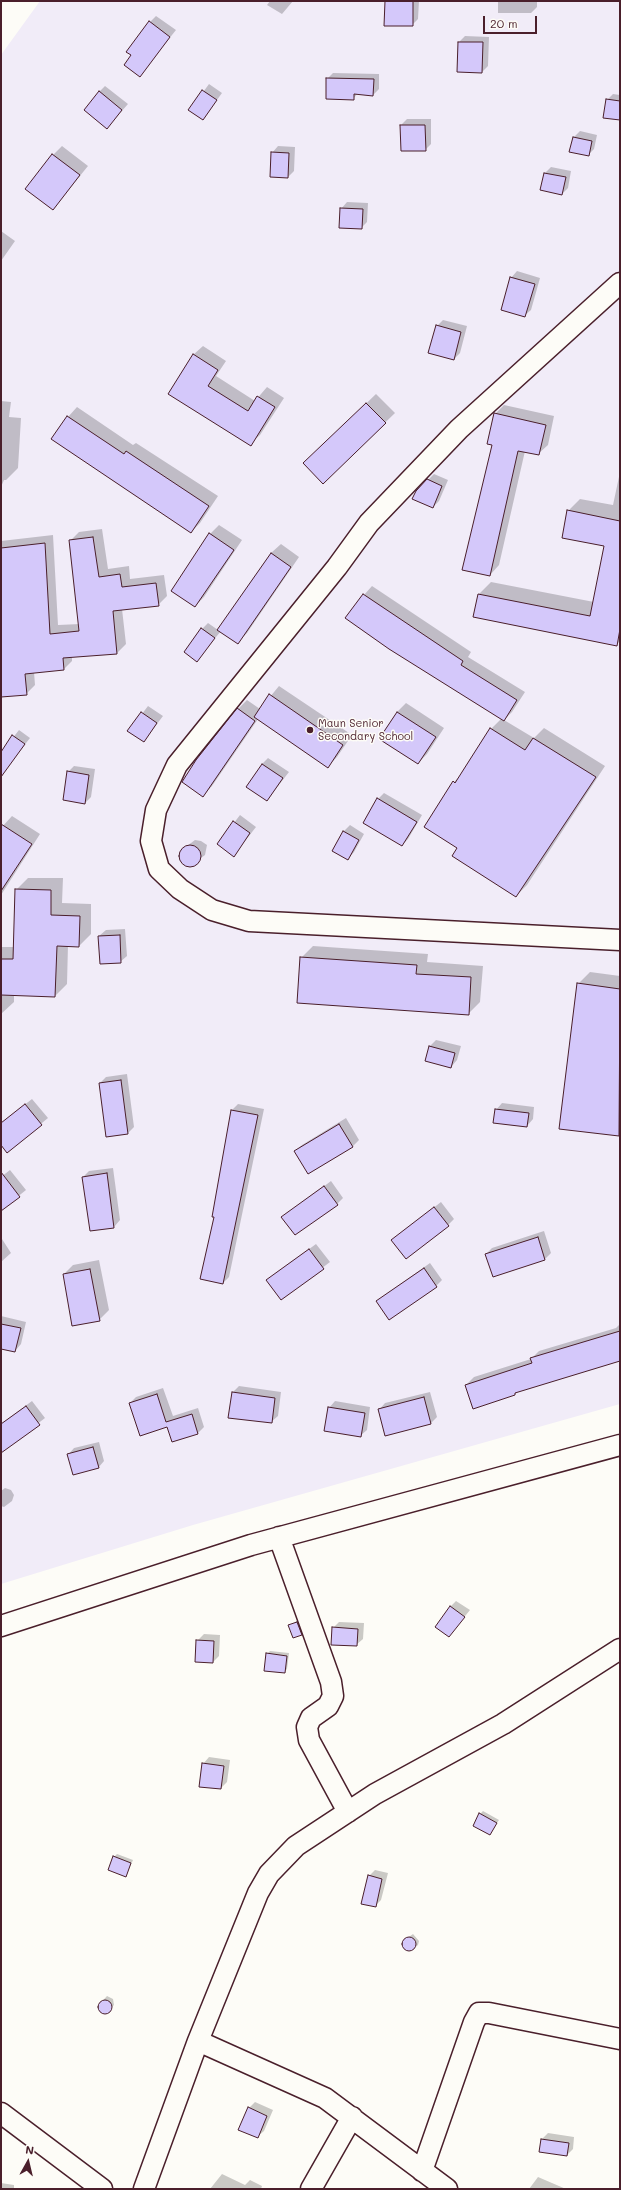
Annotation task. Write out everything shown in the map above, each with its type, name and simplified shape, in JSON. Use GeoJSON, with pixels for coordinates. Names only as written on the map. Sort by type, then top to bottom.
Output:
{"type":"FeatureCollection","features":[{"type":"Feature","properties":{"kind":"street"},"geometry":{"type":"LineString","coordinates":[[620,283],[459,429],[369,523],[323,585],[178,765],[156,810],[151,841],[160,869],[180,889],[212,910],[249,921],[620,940]]}},
{"type":"Feature","properties":{"kind":"street"},"geometry":{"type":"LineString","coordinates":[[1,1626],[279,1537],[620,1445]]}},
{"type":"Feature","properties":{"kind":"street"},"geometry":{"type":"LineString","coordinates":[[279,1537],[331,1682],[333,1696],[328,1706],[310,1718],[307,1727],[309,1740],[348,1812]]}},
{"type":"Feature","properties":{"kind":"street"},"geometry":{"type":"LineString","coordinates":[[144,2189],[198,2041],[258,1894],[269,1874],[296,1846],[375,1794],[503,1724],[620,1649]]}},
{"type":"Feature","properties":{"kind":"street"},"geometry":{"type":"LineString","coordinates":[[422,2172],[474,2022],[479,2013],[490,2013],[620,2039]]}},
{"type":"Feature","properties":{"kind":"street"},"geometry":{"type":"LineString","coordinates":[[198,2041],[325,2098],[352,2117],[422,2172],[447,2189]]}},
{"type":"Feature","properties":{"kind":"street"},"geometry":{"type":"LineString","coordinates":[[1,2113],[102,2189]]}},
{"type":"Feature","properties":{"kind":"street"},"geometry":{"type":"LineString","coordinates":[[311,2189],[352,2117]]}},
{"type":"Feature","properties":{"kind":"shaded area","name":"Maun Senior Secondary School"},"geometry":{"type":"Polygon","coordinates":[[[40,1],[620,1],[620,1404],[193,1525],[1,1584],[1,55],[40,1]]]}},
{"type":"Feature","properties":{"kind":"building"},"geometry":{"type":"Polygon","coordinates":[[[385,1],[413,1],[413,26],[384,26],[385,1]]]}},
{"type":"Feature","properties":{"kind":"building"},"geometry":{"type":"Polygon","coordinates":[[[149,21],[170,37],[140,77],[124,65],[131,55],[126,52],[149,21]]]}},
{"type":"Feature","properties":{"kind":"building"},"geometry":{"type":"Polygon","coordinates":[[[458,42],[483,42],[482,73],[457,72],[458,42]]]}},
{"type":"Feature","properties":{"kind":"building"},"geometry":{"type":"Polygon","coordinates":[[[326,78],[374,79],[373,96],[354,94],[354,100],[326,99],[326,78]]]}},
{"type":"Feature","properties":{"kind":"building"},"geometry":{"type":"Polygon","coordinates":[[[202,90],[217,100],[203,120],[188,110],[202,90]]]}},
{"type":"Feature","properties":{"kind":"building"},"geometry":{"type":"Polygon","coordinates":[[[99,91],[122,110],[107,129],[84,110],[99,91]]]}},
{"type":"Feature","properties":{"kind":"building"},"geometry":{"type":"Polygon","coordinates":[[[606,99],[620,101],[620,120],[603,118],[606,99]]]}},
{"type":"Feature","properties":{"kind":"building"},"geometry":{"type":"Polygon","coordinates":[[[400,125],[425,125],[426,151],[401,151],[400,125]]]}},
{"type":"Feature","properties":{"kind":"building"},"geometry":{"type":"Polygon","coordinates":[[[573,137],[592,141],[589,156],[569,152],[573,137]]]}},
{"type":"Feature","properties":{"kind":"building"},"geometry":{"type":"Polygon","coordinates":[[[271,152],[289,153],[288,178],[270,177],[271,152]]]}},
{"type":"Feature","properties":{"kind":"building"},"geometry":{"type":"Polygon","coordinates":[[[52,154],[80,175],[53,210],[25,189],[52,154]]]}},
{"type":"Feature","properties":{"kind":"building"},"geometry":{"type":"Polygon","coordinates":[[[544,173],[566,177],[562,195],[540,190],[544,173]]]}},
{"type":"Feature","properties":{"kind":"building"},"geometry":{"type":"Polygon","coordinates":[[[340,208],[363,209],[362,229],[339,228],[340,208]]]}},
{"type":"Feature","properties":{"kind":"building"},"geometry":{"type":"Polygon","coordinates":[[[510,277],[535,284],[525,317],[501,310],[510,277]]]}},
{"type":"Feature","properties":{"kind":"building"},"geometry":{"type":"Polygon","coordinates":[[[436,325],[461,332],[454,360],[428,353],[436,325]]]}},
{"type":"Feature","properties":{"kind":"building"},"geometry":{"type":"Polygon","coordinates":[[[193,354],[218,370],[208,386],[248,411],[257,396],[275,407],[251,446],[168,394],[193,354]]]}},
{"type":"Feature","properties":{"kind":"building"},"geometry":{"type":"Polygon","coordinates":[[[366,403],[386,423],[323,484],[303,463],[366,403]]]}},
{"type":"Feature","properties":{"kind":"building"},"geometry":{"type":"Polygon","coordinates":[[[494,413],[546,425],[539,455],[518,451],[490,576],[462,570],[492,445],[487,444],[494,413]]]}},
{"type":"Feature","properties":{"kind":"building"},"geometry":{"type":"Polygon","coordinates":[[[67,416],[124,454],[126,451],[209,506],[191,533],[51,439],[67,416]]]}},
{"type":"Feature","properties":{"kind":"building"},"geometry":{"type":"Polygon","coordinates":[[[427,479],[442,486],[433,508],[412,499],[416,491],[427,479]]]}},
{"type":"Feature","properties":{"kind":"building"},"geometry":{"type":"Polygon","coordinates":[[[567,510],[620,521],[620,629],[617,646],[473,617],[478,594],[590,616],[604,546],[562,538],[567,510]]]}},
{"type":"Feature","properties":{"kind":"building"},"geometry":{"type":"Polygon","coordinates":[[[209,533],[234,550],[195,607],[171,591],[209,533]]]}},
{"type":"Feature","properties":{"kind":"building"},"geometry":{"type":"Polygon","coordinates":[[[93,537],[99,577],[120,574],[122,587],[156,583],[159,606],[113,611],[117,654],[63,658],[64,670],[25,674],[27,695],[1,697],[1,548],[45,543],[50,634],[79,631],[69,540],[93,537]]]}},
{"type":"Feature","properties":{"kind":"building"},"geometry":{"type":"Polygon","coordinates":[[[271,553],[291,567],[238,644],[217,630],[271,553]]]}},
{"type":"Feature","properties":{"kind":"building"},"geometry":{"type":"Polygon","coordinates":[[[363,594],[463,661],[461,665],[517,700],[504,721],[389,649],[345,618],[363,594]]]}},
{"type":"Feature","properties":{"kind":"building"},"geometry":{"type":"Polygon","coordinates":[[[201,628],[215,638],[197,662],[184,652],[201,628]]]}},
{"type":"Feature","properties":{"kind":"building"},"geometry":{"type":"Polygon","coordinates":[[[269,694],[343,745],[328,768],[254,717],[269,694]]]}},
{"type":"Feature","properties":{"kind":"building"},"geometry":{"type":"Polygon","coordinates":[[[237,708],[255,721],[203,797],[182,782],[196,760],[237,708]]]}},
{"type":"Feature","properties":{"kind":"building"},"geometry":{"type":"Polygon","coordinates":[[[141,712],[157,723],[144,742],[127,731],[141,712]]]}},
{"type":"Feature","properties":{"kind":"building"},"geometry":{"type":"Polygon","coordinates":[[[397,712],[436,737],[418,764],[379,739],[397,712]]]}},
{"type":"Feature","properties":{"kind":"building"},"geometry":{"type":"Polygon","coordinates":[[[490,728],[525,750],[533,738],[596,777],[516,897],[452,856],[457,848],[424,827],[453,781],[455,783],[490,728]]]}},
{"type":"Feature","properties":{"kind":"building"},"geometry":{"type":"Polygon","coordinates":[[[12,735],[25,744],[1,777],[1,752],[12,735]]]}},
{"type":"Feature","properties":{"kind":"building"},"geometry":{"type":"Polygon","coordinates":[[[262,764],[283,778],[267,801],[246,787],[262,764]]]}},
{"type":"Feature","properties":{"kind":"building"},"geometry":{"type":"Polygon","coordinates":[[[67,771],[89,775],[85,804],[63,800],[67,771]]]}},
{"type":"Feature","properties":{"kind":"building"},"geometry":{"type":"Polygon","coordinates":[[[377,798],[417,822],[402,846],[363,823],[377,798]]]}},
{"type":"Feature","properties":{"kind":"building"},"geometry":{"type":"Polygon","coordinates":[[[233,821],[250,833],[234,857],[217,844],[233,821]]]}},
{"type":"Feature","properties":{"kind":"building"},"geometry":{"type":"Polygon","coordinates":[[[1,824],[32,844],[1,891],[1,824]]]}},
{"type":"Feature","properties":{"kind":"building"},"geometry":{"type":"Polygon","coordinates":[[[343,831],[359,840],[348,860],[332,851],[343,831]]]}},
{"type":"Feature","properties":{"kind":"building"},"geometry":{"type":"Polygon","coordinates":[[[190,845],[198,848],[201,856],[198,864],[190,867],[182,864],[179,856],[182,848],[190,845]]]}},
{"type":"Feature","properties":{"kind":"building"},"geometry":{"type":"Polygon","coordinates":[[[15,889],[51,890],[51,915],[80,916],[79,947],[57,946],[55,997],[1,995],[1,959],[13,959],[15,889]]]}},
{"type":"Feature","properties":{"kind":"building"},"geometry":{"type":"Polygon","coordinates":[[[120,935],[121,963],[100,964],[98,936],[120,935]]]}},
{"type":"Feature","properties":{"kind":"building"},"geometry":{"type":"Polygon","coordinates":[[[300,957],[417,965],[416,974],[471,977],[469,1015],[297,1003],[300,957]]]}},
{"type":"Feature","properties":{"kind":"building"},"geometry":{"type":"Polygon","coordinates":[[[577,983],[620,989],[619,1136],[559,1129],[577,983]]]}},
{"type":"Feature","properties":{"kind":"building"},"geometry":{"type":"Polygon","coordinates":[[[429,1046],[455,1053],[451,1068],[425,1061],[429,1046]]]}},
{"type":"Feature","properties":{"kind":"building"},"geometry":{"type":"Polygon","coordinates":[[[121,1080],[128,1134],[106,1137],[99,1083],[121,1080]]]}},
{"type":"Feature","properties":{"kind":"building"},"geometry":{"type":"Polygon","coordinates":[[[25,1104],[42,1125],[7,1153],[1,1145],[1,1123],[25,1104]]]}},
{"type":"Feature","properties":{"kind":"building"},"geometry":{"type":"Polygon","coordinates":[[[495,1109],[529,1113],[527,1127],[493,1123],[495,1109]]]}},
{"type":"Feature","properties":{"kind":"building"},"geometry":{"type":"Polygon","coordinates":[[[231,1110],[258,1115],[223,1284],[200,1279],[214,1217],[212,1217],[231,1110]]]}},
{"type":"Feature","properties":{"kind":"building"},"geometry":{"type":"Polygon","coordinates":[[[339,1124],[353,1147],[308,1174],[294,1151],[339,1124]]]}},
{"type":"Feature","properties":{"kind":"building"},"geometry":{"type":"Polygon","coordinates":[[[1,1172],[20,1197],[1,1211],[1,1172]]]}},
{"type":"Feature","properties":{"kind":"building"},"geometry":{"type":"Polygon","coordinates":[[[107,1173],[114,1228],[90,1231],[82,1177],[107,1173]]]}},
{"type":"Feature","properties":{"kind":"building"},"geometry":{"type":"Polygon","coordinates":[[[324,1186],[338,1205],[295,1235],[281,1217],[324,1186]]]}},
{"type":"Feature","properties":{"kind":"building"},"geometry":{"type":"Polygon","coordinates":[[[434,1207],[449,1226],[406,1259],[391,1240],[434,1207]]]}},
{"type":"Feature","properties":{"kind":"building"},"geometry":{"type":"Polygon","coordinates":[[[538,1237],[545,1260],[493,1277],[485,1254],[538,1237]]]}},
{"type":"Feature","properties":{"kind":"building"},"geometry":{"type":"Polygon","coordinates":[[[309,1249],[324,1269],[281,1300],[266,1280],[309,1249]]]}},
{"type":"Feature","properties":{"kind":"building"},"geometry":{"type":"Polygon","coordinates":[[[424,1268],[437,1287],[389,1320],[376,1301],[424,1268]]]}},
{"type":"Feature","properties":{"kind":"building"},"geometry":{"type":"Polygon","coordinates":[[[90,1269],[100,1321],[72,1326],[63,1274],[90,1269]]]}},
{"type":"Feature","properties":{"kind":"building"},"geometry":{"type":"Polygon","coordinates":[[[1,1324],[21,1328],[15,1352],[1,1349],[1,1324]]]}},
{"type":"Feature","properties":{"kind":"building"},"geometry":{"type":"Polygon","coordinates":[[[620,1331],[620,1361],[515,1393],[515,1395],[473,1409],[465,1385],[532,1363],[530,1358],[620,1331]]]}},
{"type":"Feature","properties":{"kind":"building"},"geometry":{"type":"Polygon","coordinates":[[[232,1392],[275,1398],[272,1423],[228,1418],[232,1392]]]}},
{"type":"Feature","properties":{"kind":"building"},"geometry":{"type":"Polygon","coordinates":[[[157,1394],[166,1422],[192,1414],[198,1434],[172,1442],[167,1427],[140,1436],[129,1403],[157,1394]]]}},
{"type":"Feature","properties":{"kind":"building"},"geometry":{"type":"Polygon","coordinates":[[[424,1397],[431,1424],[385,1436],[378,1409],[424,1397]]]}},
{"type":"Feature","properties":{"kind":"building"},"geometry":{"type":"Polygon","coordinates":[[[26,1406],[40,1425],[1,1453],[1,1424],[26,1406]]]}},
{"type":"Feature","properties":{"kind":"building"},"geometry":{"type":"Polygon","coordinates":[[[328,1407],[365,1413],[361,1437],[324,1431],[328,1407]]]}},
{"type":"Feature","properties":{"kind":"building"},"geometry":{"type":"Polygon","coordinates":[[[93,1447],[99,1468],[73,1475],[67,1454],[93,1447]]]}},
{"type":"Feature","properties":{"kind":"building"},"geometry":{"type":"Polygon","coordinates":[[[450,1606],[465,1617],[449,1637],[435,1627],[450,1606]]]}},
{"type":"Feature","properties":{"kind":"building"},"geometry":{"type":"Polygon","coordinates":[[[297,1622],[302,1635],[293,1638],[288,1625],[297,1622]]]}},
{"type":"Feature","properties":{"kind":"building"},"geometry":{"type":"Polygon","coordinates":[[[332,1627],[358,1629],[357,1646],[331,1645],[332,1627]]]}},
{"type":"Feature","properties":{"kind":"building"},"geometry":{"type":"Polygon","coordinates":[[[196,1640],[214,1641],[213,1663],[195,1662],[196,1640]]]}},
{"type":"Feature","properties":{"kind":"building"},"geometry":{"type":"Polygon","coordinates":[[[266,1653],[287,1656],[285,1673],[264,1671],[266,1653]]]}},
{"type":"Feature","properties":{"kind":"building"},"geometry":{"type":"Polygon","coordinates":[[[202,1763],[224,1766],[221,1789],[199,1787],[202,1763]]]}},
{"type":"Feature","properties":{"kind":"building"},"geometry":{"type":"Polygon","coordinates":[[[479,1813],[497,1823],[490,1835],[473,1826],[479,1813]]]}},
{"type":"Feature","properties":{"kind":"building"},"geometry":{"type":"Polygon","coordinates":[[[113,1856],[131,1863],[126,1877],[108,1870],[113,1856]]]}},
{"type":"Feature","properties":{"kind":"building"},"geometry":{"type":"Polygon","coordinates":[[[368,1875],[382,1879],[376,1907],[361,1904],[368,1875]]]}},
{"type":"Feature","properties":{"kind":"building"},"geometry":{"type":"Polygon","coordinates":[[[406,1937],[412,1937],[416,1941],[416,1947],[412,1951],[406,1951],[402,1947],[402,1941],[406,1937]]]}},
{"type":"Feature","properties":{"kind":"building"},"geometry":{"type":"Polygon","coordinates":[[[102,2000],[108,2000],[112,2004],[112,2010],[108,2014],[102,2014],[98,2010],[98,2004],[102,2000]]]}},
{"type":"Feature","properties":{"kind":"building"},"geometry":{"type":"Polygon","coordinates":[[[248,2107],[267,2116],[258,2138],[238,2130],[248,2107]]]}},
{"type":"Feature","properties":{"kind":"building"},"geometry":{"type":"Polygon","coordinates":[[[541,2139],[569,2143],[567,2156],[539,2152],[541,2139]]]}},
{"type":"Feature","properties":{"kind":"place","name":"Maun Senior Secondary School"},"geometry":{"type":"Point","coordinates":[310,730]}}]}
